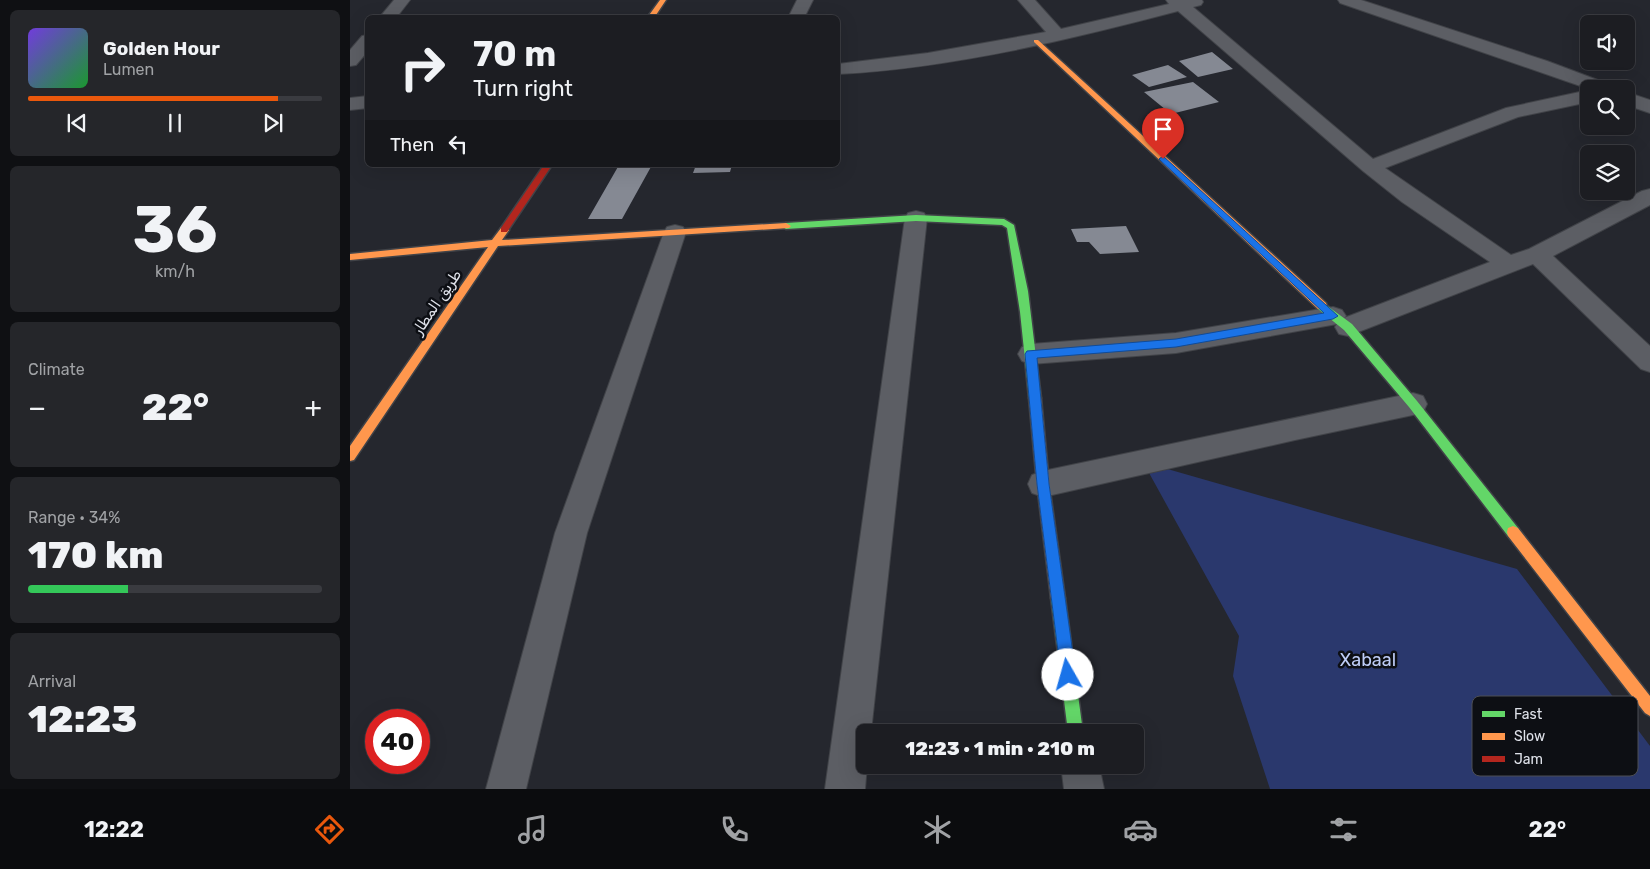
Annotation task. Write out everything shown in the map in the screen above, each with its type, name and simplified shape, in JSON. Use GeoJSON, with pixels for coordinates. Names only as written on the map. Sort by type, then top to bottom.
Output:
{"type":"FeatureCollection","features":[{"type":"Feature","properties":{"kind":"street"},"geometry":{"type":"LineString","coordinates":[[390,15],[402,0]]}},
{"type":"Feature","properties":{"kind":"street"},"geometry":{"type":"LineString","coordinates":[[652,15],[663,0]]}},
{"type":"Feature","properties":{"kind":"street"},"geometry":{"type":"LineString","coordinates":[[798,15],[805,0]]}},
{"type":"Feature","properties":{"kind":"street"},"geometry":{"type":"LineString","coordinates":[[1026,0],[1058,36]]}},
{"type":"Feature","properties":{"kind":"street"},"geometry":{"type":"LineString","coordinates":[[840,69],[960,54],[1036,41],[1177,3],[1203,0]]}},
{"type":"Feature","properties":{"kind":"street"},"geometry":{"type":"LineString","coordinates":[[1346,0],[1400,22],[1489,49],[1580,81]]}},
{"type":"Feature","properties":{"kind":"street"},"geometry":{"type":"LineString","coordinates":[[1177,3],[1370,167],[1410,197],[1470,236],[1508,264]]}},
{"type":"Feature","properties":{"kind":"street"},"geometry":{"type":"LineString","coordinates":[[1036,41],[1340,321],[1413,404],[1650,708]]}},
{"type":"Feature","properties":{"kind":"street"},"geometry":{"type":"LineString","coordinates":[[350,61],[365,44]]}},
{"type":"Feature","properties":{"kind":"street"},"geometry":{"type":"LineString","coordinates":[[1370,167],[1513,112],[1580,98]]}},
{"type":"Feature","properties":{"kind":"street"},"geometry":{"type":"LineString","coordinates":[[350,104],[365,102]]}},
{"type":"Feature","properties":{"kind":"street"},"geometry":{"type":"LineString","coordinates":[[1635,102],[1650,108]]}},
{"type":"Feature","properties":{"kind":"street","name":"طريق المطار"},"geometry":{"type":"LineString","coordinates":[[350,456],[547,167]]}},
{"type":"Feature","properties":{"kind":"street"},"geometry":{"type":"LineString","coordinates":[[1031,354],[1176,343],[1340,321],[1537,255],[1650,196]]}},
{"type":"Feature","properties":{"kind":"street"},"geometry":{"type":"LineString","coordinates":[[350,257],[496,243],[916,218],[994,220],[1004,222],[1012,227],[1031,354],[1043,484],[1075,724]]}},
{"type":"Feature","properties":{"kind":"street"},"geometry":{"type":"LineString","coordinates":[[845,789],[916,218]]}},
{"type":"Feature","properties":{"kind":"street"},"geometry":{"type":"LineString","coordinates":[[506,789],[571,533],[675,232]]}},
{"type":"Feature","properties":{"kind":"street"},"geometry":{"type":"LineString","coordinates":[[1537,255],[1650,362]]}},
{"type":"Feature","properties":{"kind":"street"},"geometry":{"type":"LineString","coordinates":[[1043,484],[1413,404]]}},
{"type":"Feature","properties":{"kind":"street"},"geometry":{"type":"LineString","coordinates":[[1082,774],[1084,789]]}},
{"type":"Feature","properties":{"kind":"green space","name":"Xabaal"},"geometry":{"type":"Polygon","coordinates":[[[1143,462],[1517,569],[1612,696],[1472,696],[1472,776],[1638,776],[1638,730],[1650,746],[1650,789],[1270,789],[1233,676],[1239,636],[1143,462]]]}},
{"type":"Feature","properties":{"kind":"building"},"geometry":{"type":"Polygon","coordinates":[[[1212,52],[1233,69],[1198,77],[1179,61],[1212,52]]]}},
{"type":"Feature","properties":{"kind":"building"},"geometry":{"type":"Polygon","coordinates":[[[1168,65],[1187,77],[1149,87],[1132,75],[1168,65]]]}},
{"type":"Feature","properties":{"kind":"building"},"geometry":{"type":"Polygon","coordinates":[[[1193,82],[1219,102],[1171,114],[1144,92],[1193,82]]]}},
{"type":"Feature","properties":{"kind":"building"},"geometry":{"type":"Polygon","coordinates":[[[618,167],[651,167],[622,219],[588,219],[618,167]]]}},
{"type":"Feature","properties":{"kind":"building"},"geometry":{"type":"Polygon","coordinates":[[[695,167],[731,167],[730,172],[693,173],[695,167]]]}},
{"type":"Feature","properties":{"kind":"building"},"geometry":{"type":"Polygon","coordinates":[[[1126,226],[1139,252],[1100,254],[1089,242],[1077,242],[1071,229],[1126,226]]]}},
{"type":"Feature","properties":{"kind":"traffic: fast"},"geometry":{"type":"LineString","coordinates":[[786,226],[916,218],[1004,222],[1011,227],[1019,270],[1035,398]]}},
{"type":"Feature","properties":{"kind":"traffic: fast"},"geometry":{"type":"LineString","coordinates":[[1322,306],[1348,327],[1413,404],[1513,532]]}},
{"type":"Feature","properties":{"kind":"traffic: fast"},"geometry":{"type":"LineString","coordinates":[[1058,598],[1075,724]]}},
{"type":"Feature","properties":{"kind":"traffic: slow"},"geometry":{"type":"LineString","coordinates":[[652,15],[663,0]]}},
{"type":"Feature","properties":{"kind":"traffic: slow"},"geometry":{"type":"LineString","coordinates":[[1036,41],[1322,306]]}},
{"type":"Feature","properties":{"kind":"traffic: slow"},"geometry":{"type":"LineString","coordinates":[[350,257],[496,243],[786,226]]}},
{"type":"Feature","properties":{"kind":"traffic: slow"},"geometry":{"type":"LineString","coordinates":[[350,456],[504,230]]}},
{"type":"Feature","properties":{"kind":"traffic: slow"},"geometry":{"type":"LineString","coordinates":[[1035,398],[1043,484],[1058,598]]}},
{"type":"Feature","properties":{"kind":"traffic: slow"},"geometry":{"type":"LineString","coordinates":[[1513,532],[1650,708]]}},
{"type":"Feature","properties":{"kind":"traffic: jam"},"geometry":{"type":"LineString","coordinates":[[504,230],[547,167]]}},
{"type":"Feature","properties":{"kind":"route"},"geometry":{"type":"LineString","coordinates":[[1068,675],[1043,484],[1031,354],[1176,343],[1333,316],[1163,159]]}}]}
